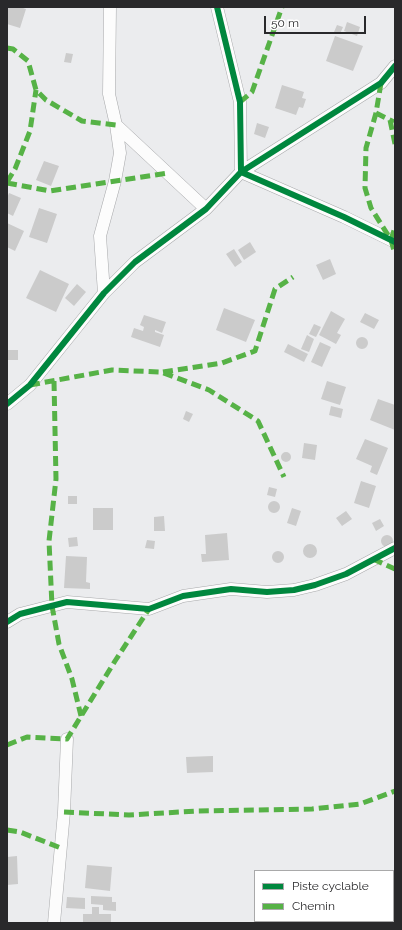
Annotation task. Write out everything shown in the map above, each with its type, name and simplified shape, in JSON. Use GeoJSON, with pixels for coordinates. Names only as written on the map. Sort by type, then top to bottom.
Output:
{"type":"FeatureCollection","features":[{"type":"Feature","properties":{"kind":"street"},"geometry":{"type":"LineString","coordinates":[[104,293],[100,236],[115,181],[120,154],[116,125],[109,94],[110,7]]}},
{"type":"Feature","properties":{"kind":"street"},"geometry":{"type":"LineString","coordinates":[[217,7],[240,102],[241,172]]}},
{"type":"Feature","properties":{"kind":"street"},"geometry":{"type":"LineString","coordinates":[[7,404],[30,385],[104,293],[135,262],[206,209],[241,172],[381,83],[395,66]]}},
{"type":"Feature","properties":{"kind":"street"},"geometry":{"type":"LineString","coordinates":[[116,125],[206,209]]}},
{"type":"Feature","properties":{"kind":"street"},"geometry":{"type":"LineString","coordinates":[[241,172],[344,217],[395,242]]}},
{"type":"Feature","properties":{"kind":"street"},"geometry":{"type":"LineString","coordinates":[[7,622],[20,614],[67,602],[149,608],[183,596],[231,589],[267,592],[294,590],[315,585],[346,574],[395,548]]}},
{"type":"Feature","properties":{"kind":"street"},"geometry":{"type":"LineString","coordinates":[[54,923],[64,812],[67,739]]}},
{"type":"Feature","properties":{"kind":"building"},"geometry":{"type":"Polygon","coordinates":[[[7,7],[20,7],[26,9],[20,28],[7,24],[7,7]]]}},
{"type":"Feature","properties":{"kind":"building"},"geometry":{"type":"Polygon","coordinates":[[[347,22],[360,27],[357,36],[344,31],[347,22]]]}},
{"type":"Feature","properties":{"kind":"building"},"geometry":{"type":"Polygon","coordinates":[[[337,25],[343,27],[340,34],[334,32],[337,25]]]}},
{"type":"Feature","properties":{"kind":"building"},"geometry":{"type":"Polygon","coordinates":[[[335,36],[363,46],[353,71],[326,61],[335,36]]]}},
{"type":"Feature","properties":{"kind":"building"},"geometry":{"type":"Polygon","coordinates":[[[66,53],[73,54],[71,63],[64,62],[66,53]]]}},
{"type":"Feature","properties":{"kind":"building"},"geometry":{"type":"Polygon","coordinates":[[[282,85],[304,92],[302,98],[306,99],[303,108],[299,107],[296,115],[275,108],[282,85]]]}},
{"type":"Feature","properties":{"kind":"building"},"geometry":{"type":"Polygon","coordinates":[[[257,123],[269,127],[265,138],[254,134],[257,123]]]}},
{"type":"Feature","properties":{"kind":"building"},"geometry":{"type":"Polygon","coordinates":[[[44,161],[59,166],[51,186],[36,180],[44,161]]]}},
{"type":"Feature","properties":{"kind":"building"},"geometry":{"type":"Polygon","coordinates":[[[9,193],[21,198],[13,216],[7,213],[7,198],[9,193]]]}},
{"type":"Feature","properties":{"kind":"building"},"geometry":{"type":"Polygon","coordinates":[[[39,208],[57,214],[47,243],[29,237],[39,208]]]}},
{"type":"Feature","properties":{"kind":"building"},"geometry":{"type":"Polygon","coordinates":[[[7,223],[24,231],[15,251],[7,247],[7,223]]]}},
{"type":"Feature","properties":{"kind":"building"},"geometry":{"type":"Polygon","coordinates":[[[250,242],[256,252],[244,260],[238,250],[250,242]]]}},
{"type":"Feature","properties":{"kind":"building"},"geometry":{"type":"Polygon","coordinates":[[[234,249],[242,262],[235,267],[226,254],[234,249]]]}},
{"type":"Feature","properties":{"kind":"building"},"geometry":{"type":"Polygon","coordinates":[[[330,259],[336,274],[323,280],[316,265],[330,259]]]}},
{"type":"Feature","properties":{"kind":"building"},"geometry":{"type":"Polygon","coordinates":[[[40,270],[69,284],[56,312],[26,298],[40,270]]]}},
{"type":"Feature","properties":{"kind":"building"},"geometry":{"type":"Polygon","coordinates":[[[77,284],[86,292],[74,306],[65,298],[77,284]]]}},
{"type":"Feature","properties":{"kind":"building"},"geometry":{"type":"Polygon","coordinates":[[[224,308],[255,320],[246,342],[216,330],[224,308]]]}},
{"type":"Feature","properties":{"kind":"building"},"geometry":{"type":"Polygon","coordinates":[[[331,311],[345,319],[337,333],[341,335],[336,344],[319,335],[331,311]]]}},
{"type":"Feature","properties":{"kind":"building"},"geometry":{"type":"Polygon","coordinates":[[[365,313],[379,320],[374,329],[360,322],[365,313]]]}},
{"type":"Feature","properties":{"kind":"building"},"geometry":{"type":"Polygon","coordinates":[[[144,315],[166,322],[162,333],[155,330],[155,332],[164,335],[160,347],[131,337],[134,328],[143,331],[144,327],[140,325],[144,315]]]}},
{"type":"Feature","properties":{"kind":"building"},"geometry":{"type":"Polygon","coordinates":[[[314,324],[321,327],[316,337],[309,334],[314,324]]]}},
{"type":"Feature","properties":{"kind":"building"},"geometry":{"type":"Polygon","coordinates":[[[307,335],[314,339],[309,352],[301,349],[307,335]]]}},
{"type":"Feature","properties":{"kind":"building"},"geometry":{"type":"Polygon","coordinates":[[[362,337],[366,339],[368,343],[366,347],[362,349],[358,347],[356,343],[358,339],[362,337]]]}},
{"type":"Feature","properties":{"kind":"building"},"geometry":{"type":"Polygon","coordinates":[[[320,342],[331,347],[322,367],[311,362],[320,342]]]}},
{"type":"Feature","properties":{"kind":"building"},"geometry":{"type":"Polygon","coordinates":[[[288,344],[308,354],[304,362],[284,352],[288,344]]]}},
{"type":"Feature","properties":{"kind":"building"},"geometry":{"type":"Polygon","coordinates":[[[7,350],[18,350],[18,360],[7,360],[7,350]]]}},
{"type":"Feature","properties":{"kind":"building"},"geometry":{"type":"Polygon","coordinates":[[[327,381],[346,387],[340,405],[321,399],[327,381]]]}},
{"type":"Feature","properties":{"kind":"building"},"geometry":{"type":"Polygon","coordinates":[[[378,399],[395,405],[395,430],[370,420],[378,399]]]}},
{"type":"Feature","properties":{"kind":"building"},"geometry":{"type":"Polygon","coordinates":[[[331,406],[343,409],[341,418],[329,415],[331,406]]]}},
{"type":"Feature","properties":{"kind":"building"},"geometry":{"type":"Polygon","coordinates":[[[186,411],[193,414],[189,422],[183,419],[186,411]]]}},
{"type":"Feature","properties":{"kind":"building"},"geometry":{"type":"Polygon","coordinates":[[[365,439],[388,448],[377,475],[370,472],[372,466],[356,459],[365,439]]]}},
{"type":"Feature","properties":{"kind":"building"},"geometry":{"type":"Polygon","coordinates":[[[304,443],[317,445],[315,460],[302,458],[304,443]]]}},
{"type":"Feature","properties":{"kind":"building"},"geometry":{"type":"Polygon","coordinates":[[[284,452],[288,452],[290,453],[290,461],[284,462],[281,459],[281,455],[284,452]]]}},
{"type":"Feature","properties":{"kind":"building"},"geometry":{"type":"Polygon","coordinates":[[[361,481],[376,486],[369,508],[354,503],[361,481]]]}},
{"type":"Feature","properties":{"kind":"building"},"geometry":{"type":"Polygon","coordinates":[[[269,487],[277,489],[275,497],[267,495],[269,487]]]}},
{"type":"Feature","properties":{"kind":"building"},"geometry":{"type":"Polygon","coordinates":[[[68,496],[77,496],[77,504],[68,504],[68,496]]]}},
{"type":"Feature","properties":{"kind":"building"},"geometry":{"type":"Polygon","coordinates":[[[274,501],[278,503],[280,507],[278,511],[274,513],[270,511],[268,507],[270,503],[274,501]]]}},
{"type":"Feature","properties":{"kind":"building"},"geometry":{"type":"Polygon","coordinates":[[[93,508],[113,508],[113,530],[93,530],[93,508]]]}},
{"type":"Feature","properties":{"kind":"building"},"geometry":{"type":"Polygon","coordinates":[[[292,508],[301,511],[296,526],[287,523],[292,508]]]}},
{"type":"Feature","properties":{"kind":"building"},"geometry":{"type":"Polygon","coordinates":[[[346,511],[352,519],[342,526],[336,518],[346,511]]]}},
{"type":"Feature","properties":{"kind":"building"},"geometry":{"type":"Polygon","coordinates":[[[164,516],[165,531],[154,531],[154,517],[164,516]]]}},
{"type":"Feature","properties":{"kind":"building"},"geometry":{"type":"Polygon","coordinates":[[[380,519],[384,526],[376,531],[372,523],[380,519]]]}},
{"type":"Feature","properties":{"kind":"building"},"geometry":{"type":"Polygon","coordinates":[[[227,533],[229,560],[202,562],[201,554],[206,554],[205,535],[227,533]]]}},
{"type":"Feature","properties":{"kind":"building"},"geometry":{"type":"Polygon","coordinates":[[[387,535],[391,537],[393,541],[391,545],[387,547],[383,545],[381,541],[383,537],[387,535]]]}},
{"type":"Feature","properties":{"kind":"building"},"geometry":{"type":"Polygon","coordinates":[[[77,537],[78,546],[69,547],[68,538],[77,537]]]}},
{"type":"Feature","properties":{"kind":"building"},"geometry":{"type":"Polygon","coordinates":[[[147,540],[155,541],[154,549],[145,548],[147,540]]]}},
{"type":"Feature","properties":{"kind":"building"},"geometry":{"type":"Polygon","coordinates":[[[307,544],[313,544],[317,548],[317,554],[313,558],[307,558],[303,554],[303,548],[307,544]]]}},
{"type":"Feature","properties":{"kind":"building"},"geometry":{"type":"Polygon","coordinates":[[[276,551],[280,551],[284,557],[280,563],[276,563],[272,559],[272,555],[276,551]]]}},
{"type":"Feature","properties":{"kind":"building"},"geometry":{"type":"Polygon","coordinates":[[[66,556],[87,557],[86,582],[90,583],[90,589],[64,588],[66,556]]]}},
{"type":"Feature","properties":{"kind":"building"},"geometry":{"type":"Polygon","coordinates":[[[213,756],[213,772],[187,773],[186,757],[213,756]]]}},
{"type":"Feature","properties":{"kind":"building"},"geometry":{"type":"Polygon","coordinates":[[[17,856],[18,884],[7,885],[7,857],[17,856]]]}},
{"type":"Feature","properties":{"kind":"building"},"geometry":{"type":"Polygon","coordinates":[[[87,865],[112,867],[110,891],[85,888],[87,865]]]}},
{"type":"Feature","properties":{"kind":"building"},"geometry":{"type":"Polygon","coordinates":[[[91,896],[112,897],[112,902],[116,902],[116,911],[103,910],[103,905],[91,904],[91,896]]]}},
{"type":"Feature","properties":{"kind":"building"},"geometry":{"type":"Polygon","coordinates":[[[67,897],[85,898],[85,909],[66,908],[67,897]]]}},
{"type":"Feature","properties":{"kind":"building"},"geometry":{"type":"Polygon","coordinates":[[[92,907],[99,907],[99,914],[111,914],[111,923],[83,923],[83,914],[92,914],[92,907]]]}},
{"type":"Feature","properties":{"kind":"marked path"},"geometry":{"type":"LineString","coordinates":[[240,102],[252,92],[282,7]]}},
{"type":"Feature","properties":{"kind":"marked path"},"geometry":{"type":"LineString","coordinates":[[7,48],[13,49],[28,61],[36,90],[46,100],[82,121],[116,125]]}},
{"type":"Feature","properties":{"kind":"marked path"},"geometry":{"type":"LineString","coordinates":[[381,83],[376,113],[366,148],[365,188],[371,208],[391,240],[395,254]]}},
{"type":"Feature","properties":{"kind":"marked path"},"geometry":{"type":"LineString","coordinates":[[7,182],[15,169],[30,131],[36,90]]}},
{"type":"Feature","properties":{"kind":"marked path"},"geometry":{"type":"LineString","coordinates":[[376,113],[394,122]]}},
{"type":"Feature","properties":{"kind":"marked path"},"geometry":{"type":"LineString","coordinates":[[390,120],[395,144]]}},
{"type":"Feature","properties":{"kind":"marked path"},"geometry":{"type":"LineString","coordinates":[[7,183],[50,191],[168,173]]}},
{"type":"Feature","properties":{"kind":"marked path"},"geometry":{"type":"LineString","coordinates":[[391,240],[395,227]]}},
{"type":"Feature","properties":{"kind":"marked path"},"geometry":{"type":"LineString","coordinates":[[163,372],[222,363],[255,351],[275,289],[293,277]]}},
{"type":"Feature","properties":{"kind":"marked path"},"geometry":{"type":"LineString","coordinates":[[30,385],[112,370],[161,372],[209,390],[258,421],[284,477]]}},
{"type":"Feature","properties":{"kind":"marked path"},"geometry":{"type":"LineString","coordinates":[[54,381],[56,479],[49,541],[52,606],[59,644],[72,679],[81,716]]}},
{"type":"Feature","properties":{"kind":"marked path"},"geometry":{"type":"LineString","coordinates":[[373,559],[395,569]]}},
{"type":"Feature","properties":{"kind":"marked path"},"geometry":{"type":"LineString","coordinates":[[7,745],[27,737],[67,739],[149,609]]}},
{"type":"Feature","properties":{"kind":"marked path"},"geometry":{"type":"LineString","coordinates":[[64,812],[129,815],[198,811],[312,809],[360,804],[395,791]]}},
{"type":"Feature","properties":{"kind":"marked path"},"geometry":{"type":"LineString","coordinates":[[7,830],[20,832],[61,848]]}},
{"type":"Feature","properties":{"kind":"cycle path"},"geometry":{"type":"LineString","coordinates":[[217,7],[240,102],[241,172],[344,217],[395,242]]}},
{"type":"Feature","properties":{"kind":"cycle path"},"geometry":{"type":"LineString","coordinates":[[7,404],[30,385],[104,293],[135,262],[206,209],[241,172],[381,83],[395,66]]}},
{"type":"Feature","properties":{"kind":"cycle path"},"geometry":{"type":"LineString","coordinates":[[7,622],[20,614],[67,602],[149,609],[183,596],[231,589],[267,592],[294,590],[315,585],[346,574],[395,548]]}}]}
